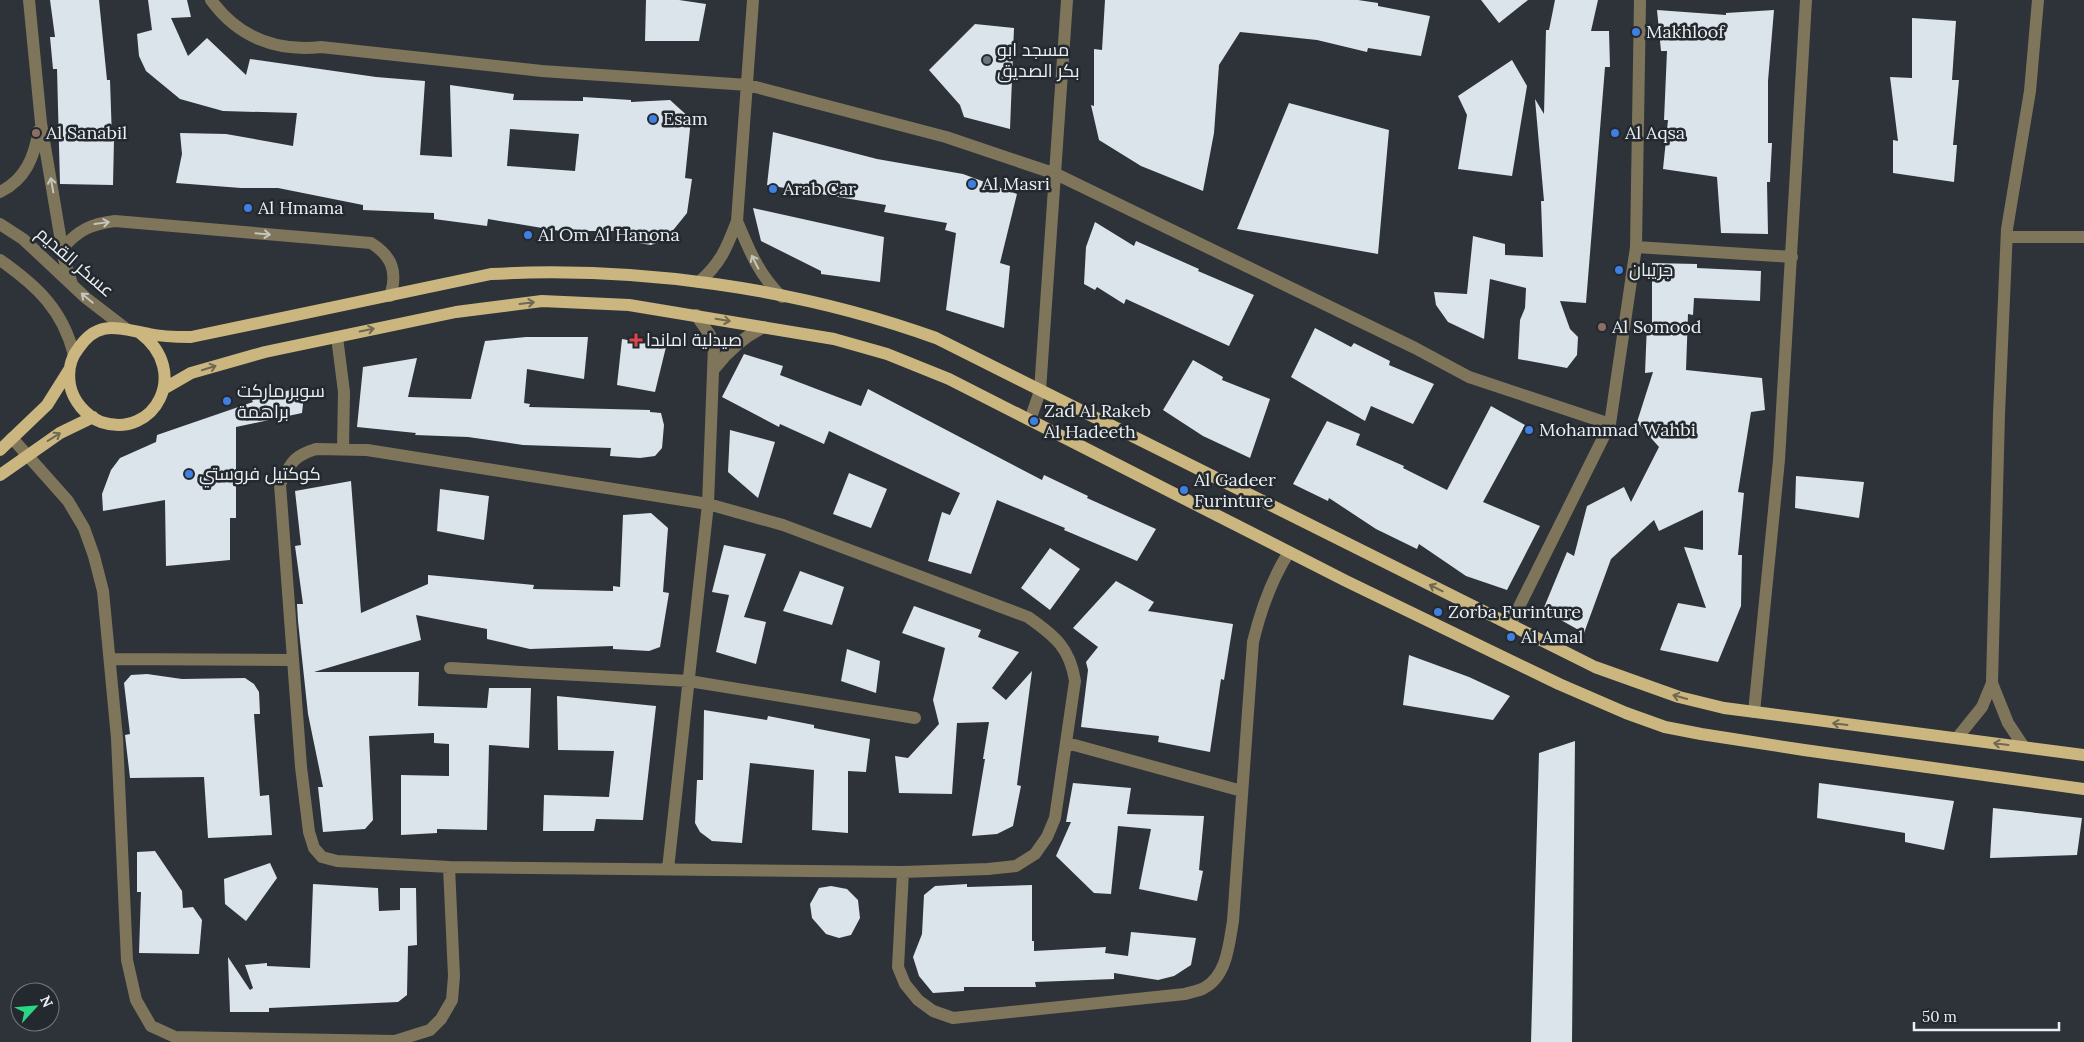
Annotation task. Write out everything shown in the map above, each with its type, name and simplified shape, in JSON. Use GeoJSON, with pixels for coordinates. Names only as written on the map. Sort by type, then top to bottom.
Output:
{"type":"FeatureCollection","features":[{"type":"Feature","properties":{"kind":"main road"},"geometry":{"type":"LineString","coordinates":[[0,450],[47,405],[69,370],[74,355],[82,342],[95,332],[110,328],[125,328],[140,333],[167,337],[191,337],[491,274],[538,272],[606,273],[699,282],[866,315],[936,338],[1510,625],[1596,667],[1634,683],[1688,700],[1754,712],[2084,755]]}},
{"type":"Feature","properties":{"kind":"main road"},"geometry":{"type":"LineString","coordinates":[[165,388],[191,374],[218,364],[337,336],[456,312],[542,301],[629,305],[834,339],[888,354],[949,379],[1289,552],[1558,684],[1626,714],[1665,727],[1804,750],[2084,789]]}},
{"type":"Feature","properties":{"kind":"main road"},"geometry":{"type":"LineString","coordinates":[[69,370],[70,386],[76,400],[86,413],[100,421],[116,424],[132,422],[147,415],[158,403],[165,388],[166,371],[162,356],[153,342],[140,333]]}},
{"type":"Feature","properties":{"kind":"main road"},"geometry":{"type":"LineString","coordinates":[[0,475],[60,433],[93,417]]}},
{"type":"Feature","properties":{"kind":"street"},"geometry":{"type":"LineString","coordinates":[[29,0],[41,123],[62,248],[72,284]]}},
{"type":"Feature","properties":{"kind":"street"},"geometry":{"type":"LineString","coordinates":[[210,0],[230,23],[242,32],[272,45],[287,48],[322,47],[542,71],[748,85],[946,137],[1056,174],[1414,348],[1469,377],[1610,424]]}},
{"type":"Feature","properties":{"kind":"street"},"geometry":{"type":"LineString","coordinates":[[699,282],[715,268],[726,252],[738,221],[753,0]]}},
{"type":"Feature","properties":{"kind":"street"},"geometry":{"type":"LineString","coordinates":[[1030,420],[1040,390],[1068,0]]}},
{"type":"Feature","properties":{"kind":"street"},"geometry":{"type":"LineString","coordinates":[[1510,625],[1610,424],[1636,247],[1640,0]]}},
{"type":"Feature","properties":{"kind":"street"},"geometry":{"type":"LineString","coordinates":[[1754,712],[1779,460],[1806,0]]}},
{"type":"Feature","properties":{"kind":"street"},"geometry":{"type":"LineString","coordinates":[[1957,738],[1982,707],[1992,682],[1999,414],[2007,237],[2030,91],[2038,0]]}},
{"type":"Feature","properties":{"kind":"street"},"geometry":{"type":"LineString","coordinates":[[0,192],[19,180],[29,167],[35,151],[41,123]]}},
{"type":"Feature","properties":{"kind":"street"},"geometry":{"type":"LineString","coordinates":[[62,248],[85,227],[96,223],[115,221],[371,243],[382,250],[390,260],[394,273],[394,283],[390,296]]}},
{"type":"Feature","properties":{"kind":"street"},"geometry":{"type":"LineString","coordinates":[[738,221],[757,267],[766,281],[782,297]]}},
{"type":"Feature","properties":{"kind":"street","name":"عسكر القديم"},"geometry":{"type":"LineString","coordinates":[[0,224],[23,239],[72,284],[125,328]]}},
{"type":"Feature","properties":{"kind":"street"},"geometry":{"type":"LineString","coordinates":[[2007,237],[2084,236]]}},
{"type":"Feature","properties":{"kind":"street"},"geometry":{"type":"LineString","coordinates":[[1636,247],[1792,257]]}},
{"type":"Feature","properties":{"kind":"street"},"geometry":{"type":"LineString","coordinates":[[0,260],[24,277],[48,302],[63,322],[74,355]]}},
{"type":"Feature","properties":{"kind":"street"},"geometry":{"type":"LineString","coordinates":[[668,869],[708,504],[714,368],[712,340],[696,315]]}},
{"type":"Feature","properties":{"kind":"street"},"geometry":{"type":"LineString","coordinates":[[714,368],[728,351],[746,336],[764,327]]}},
{"type":"Feature","properties":{"kind":"street"},"geometry":{"type":"LineString","coordinates":[[337,336],[344,392],[343,449]]}},
{"type":"Feature","properties":{"kind":"street"},"geometry":{"type":"LineString","coordinates":[[12,438],[68,501],[84,528],[103,591],[117,738],[127,960],[136,1000],[151,1026],[175,1038],[395,1041],[430,1030],[441,1019],[452,1000],[454,976],[449,867]]}},
{"type":"Feature","properties":{"kind":"street"},"geometry":{"type":"LineString","coordinates":[[316,448],[367,450],[708,504],[783,525],[1028,617],[1050,632],[1063,647],[1072,663],[1075,681],[1055,818],[1047,837],[1035,854],[1016,866],[903,872],[449,867],[337,861],[322,857],[314,848],[308,832],[300,767],[280,484],[290,463],[300,454],[316,448]]}},
{"type":"Feature","properties":{"kind":"street"},"geometry":{"type":"LineString","coordinates":[[903,872],[898,967],[905,984],[914,995],[933,1011],[953,1018],[1185,994],[1205,988],[1217,976],[1227,954],[1233,921],[1253,642],[1262,606],[1276,573],[1289,552]]}},
{"type":"Feature","properties":{"kind":"street"},"geometry":{"type":"LineString","coordinates":[[110,659],[292,660]]}},
{"type":"Feature","properties":{"kind":"street"},"geometry":{"type":"LineString","coordinates":[[450,668],[689,681],[915,718]]}},
{"type":"Feature","properties":{"kind":"street"},"geometry":{"type":"LineString","coordinates":[[1992,682],[2008,723],[2024,747]]}},
{"type":"Feature","properties":{"kind":"street"},"geometry":{"type":"LineString","coordinates":[[1067,743],[1242,791]]}},
{"type":"Feature","properties":{"kind":"building"},"geometry":{"type":"Polygon","coordinates":[[[50,0],[99,0],[107,80],[110,80],[112,139],[114,139],[113,185],[60,184],[57,69],[53,69],[50,37],[55,37],[50,0]]]}},
{"type":"Feature","properties":{"kind":"building"},"geometry":{"type":"Polygon","coordinates":[[[148,0],[187,0],[191,17],[171,18],[188,56],[207,38],[246,75],[250,59],[376,77],[425,81],[420,155],[452,157],[450,85],[514,94],[513,100],[583,101],[583,97],[631,100],[631,102],[670,100],[691,119],[685,178],[692,179],[687,213],[666,239],[651,245],[632,242],[633,231],[560,231],[488,219],[487,226],[434,219],[434,213],[363,210],[363,205],[278,188],[241,188],[176,183],[182,154],[180,133],[226,134],[293,146],[297,113],[223,111],[180,99],[146,71],[139,56],[137,34],[152,30],[148,0]],[[510,129],[507,166],[575,171],[579,134],[510,129]]]}},
{"type":"Feature","properties":{"kind":"building"},"geometry":{"type":"Polygon","coordinates":[[[646,0],[679,0],[706,4],[699,41],[645,41],[646,0]]]}},
{"type":"Feature","properties":{"kind":"building"},"geometry":{"type":"Polygon","coordinates":[[[1105,0],[1358,0],[1378,3],[1378,6],[1430,16],[1421,56],[1368,48],[1367,52],[1317,40],[1240,32],[1219,65],[1214,133],[1203,191],[1141,166],[1099,140],[1091,105],[1094,106],[1094,49],[1102,50],[1105,0]]]}},
{"type":"Feature","properties":{"kind":"building"},"geometry":{"type":"Polygon","coordinates":[[[1481,0],[1528,0],[1499,23],[1481,0]]]}},
{"type":"Feature","properties":{"kind":"building"},"geometry":{"type":"Polygon","coordinates":[[[1555,0],[1598,0],[1591,31],[1609,31],[1610,67],[1605,67],[1586,303],[1560,301],[1570,329],[1578,337],[1577,355],[1567,368],[1518,359],[1520,320],[1525,308],[1526,288],[1490,279],[1484,339],[1448,322],[1436,305],[1434,292],[1467,294],[1473,236],[1505,244],[1505,255],[1543,257],[1541,201],[1544,201],[1535,99],[1544,114],[1546,30],[1549,30],[1555,0]]]}},
{"type":"Feature","properties":{"kind":"building"},"geometry":{"type":"Polygon","coordinates":[[[1657,10],[1726,15],[1726,13],[1774,10],[1768,81],[1768,143],[1772,143],[1770,182],[1767,182],[1768,234],[1721,233],[1717,177],[1663,169],[1668,120],[1664,120],[1667,51],[1661,51],[1657,10]]]}},
{"type":"Feature","properties":{"kind":"building"},"geometry":{"type":"Polygon","coordinates":[[[1912,18],[1956,21],[1952,80],[1959,80],[1953,145],[1957,145],[1954,182],[1893,173],[1893,140],[1898,141],[1890,77],[1912,78],[1912,18]]]}},
{"type":"Feature","properties":{"kind":"building"},"geometry":{"type":"Polygon","coordinates":[[[975,24],[1014,28],[1010,129],[964,117],[960,105],[929,70],[975,24]]]}},
{"type":"Feature","properties":{"kind":"building"},"geometry":{"type":"Polygon","coordinates":[[[1512,60],[1527,86],[1512,176],[1458,169],[1467,115],[1458,96],[1512,60]]]}},
{"type":"Feature","properties":{"kind":"building"},"geometry":{"type":"Polygon","coordinates":[[[1289,103],[1389,130],[1378,254],[1237,229],[1289,103]]]}},
{"type":"Feature","properties":{"kind":"building"},"geometry":{"type":"Polygon","coordinates":[[[773,132],[877,159],[963,174],[1017,194],[1000,263],[1010,266],[1004,328],[946,310],[956,233],[945,230],[947,223],[884,212],[886,205],[767,185],[773,132]]]}},
{"type":"Feature","properties":{"kind":"building"},"geometry":{"type":"Polygon","coordinates":[[[753,208],[884,237],[880,282],[821,274],[821,271],[761,241],[753,208]]]}},
{"type":"Feature","properties":{"kind":"building"},"geometry":{"type":"Polygon","coordinates":[[[1095,222],[1134,246],[1136,241],[1254,295],[1229,346],[1126,299],[1124,304],[1097,287],[1095,290],[1084,284],[1086,247],[1095,222]]]}},
{"type":"Feature","properties":{"kind":"building"},"geometry":{"type":"Polygon","coordinates":[[[1652,263],[1697,264],[1697,268],[1761,271],[1760,301],[1694,298],[1693,315],[1688,314],[1686,370],[1762,378],[1765,410],[1751,412],[1738,492],[1744,493],[1738,555],[1742,555],[1741,606],[1718,662],[1660,650],[1678,603],[1706,608],[1684,547],[1703,550],[1703,510],[1659,531],[1654,520],[1611,559],[1584,633],[1543,610],[1567,552],[1574,556],[1587,506],[1624,487],[1631,502],[1659,447],[1637,422],[1653,372],[1645,373],[1647,324],[1652,324],[1652,263]]]}},
{"type":"Feature","properties":{"kind":"building"},"geometry":{"type":"Polygon","coordinates":[[[1315,328],[1351,347],[1354,343],[1390,361],[1389,365],[1434,384],[1413,424],[1371,406],[1365,421],[1291,377],[1315,328]]]}},
{"type":"Feature","properties":{"kind":"building"},"geometry":{"type":"Polygon","coordinates":[[[526,337],[588,337],[584,379],[527,369],[524,403],[530,404],[529,407],[650,410],[650,412],[661,413],[664,425],[662,448],[655,456],[640,458],[610,456],[611,448],[523,445],[468,437],[415,435],[416,433],[357,427],[363,367],[417,358],[408,397],[471,399],[485,341],[526,337]]]}},
{"type":"Feature","properties":{"kind":"building"},"geometry":{"type":"Polygon","coordinates":[[[622,339],[666,347],[655,392],[617,385],[622,339]]]}},
{"type":"Feature","properties":{"kind":"building"},"geometry":{"type":"Polygon","coordinates":[[[744,354],[783,366],[780,375],[861,406],[868,389],[1042,480],[1044,475],[1088,496],[1087,498],[1156,529],[1137,561],[997,500],[971,574],[928,561],[942,512],[950,515],[960,493],[829,431],[824,444],[780,424],[779,427],[722,397],[744,354]]]}},
{"type":"Feature","properties":{"kind":"building"},"geometry":{"type":"Polygon","coordinates":[[[1193,360],[1223,377],[1222,380],[1270,399],[1250,458],[1203,436],[1163,410],[1193,360]]]}},
{"type":"Feature","properties":{"kind":"building"},"geometry":{"type":"Polygon","coordinates":[[[305,386],[302,413],[236,427],[236,518],[230,518],[230,560],[166,566],[165,500],[103,511],[102,494],[111,470],[120,458],[156,442],[157,435],[253,402],[252,400],[305,386]]]}},
{"type":"Feature","properties":{"kind":"building"},"geometry":{"type":"Polygon","coordinates":[[[1491,406],[1525,425],[1483,502],[1540,526],[1507,590],[1466,576],[1419,544],[1417,549],[1376,529],[1329,498],[1328,501],[1293,484],[1327,421],[1360,434],[1356,445],[1404,466],[1403,468],[1447,490],[1491,406]]]}},
{"type":"Feature","properties":{"kind":"building"},"geometry":{"type":"Polygon","coordinates":[[[730,430],[775,442],[758,498],[728,472],[730,430]]]}},
{"type":"Feature","properties":{"kind":"building"},"geometry":{"type":"Polygon","coordinates":[[[849,473],[887,489],[871,528],[833,514],[849,473]]]}},
{"type":"Feature","properties":{"kind":"building"},"geometry":{"type":"Polygon","coordinates":[[[1796,476],[1864,482],[1859,518],[1795,508],[1796,476]]]}},
{"type":"Feature","properties":{"kind":"building"},"geometry":{"type":"Polygon","coordinates":[[[351,481],[361,613],[428,584],[428,575],[534,585],[533,589],[613,591],[613,586],[620,587],[623,515],[651,513],[668,528],[663,592],[669,593],[660,647],[649,651],[613,649],[613,646],[530,649],[487,639],[487,629],[416,615],[421,640],[314,672],[419,672],[418,706],[487,708],[489,688],[531,688],[529,748],[489,745],[487,830],[437,829],[437,833],[401,835],[401,775],[449,776],[449,744],[434,743],[434,733],[369,736],[373,820],[365,829],[323,832],[318,787],[323,787],[308,714],[298,621],[297,604],[303,604],[295,546],[301,545],[295,491],[351,481]]]}},
{"type":"Feature","properties":{"kind":"building"},"geometry":{"type":"Polygon","coordinates":[[[440,489],[489,496],[484,540],[437,531],[440,489]]]}},
{"type":"Feature","properties":{"kind":"building"},"geometry":{"type":"Polygon","coordinates":[[[724,545],[766,554],[744,617],[766,622],[756,664],[716,652],[729,595],[712,592],[724,545]]]}},
{"type":"Feature","properties":{"kind":"building"},"geometry":{"type":"Polygon","coordinates":[[[1050,548],[1080,569],[1050,610],[1021,588],[1050,548]]]}},
{"type":"Feature","properties":{"kind":"building"},"geometry":{"type":"Polygon","coordinates":[[[800,571],[844,587],[832,625],[783,611],[800,571]]]}},
{"type":"Feature","properties":{"kind":"building"},"geometry":{"type":"Polygon","coordinates":[[[1116,581],[1154,602],[1148,611],[1233,624],[1224,680],[1221,679],[1210,752],[1158,742],[1159,736],[1081,727],[1088,670],[1086,662],[1098,647],[1073,628],[1116,581]]]}},
{"type":"Feature","properties":{"kind":"building"},"geometry":{"type":"Polygon","coordinates":[[[914,606],[981,630],[978,637],[1019,652],[992,688],[1006,700],[1032,671],[1017,785],[1021,786],[1013,826],[997,834],[972,836],[985,759],[983,759],[989,722],[957,723],[952,794],[899,793],[895,756],[908,758],[939,724],[933,700],[945,648],[902,633],[914,606]]]}},
{"type":"Feature","properties":{"kind":"building"},"geometry":{"type":"Polygon","coordinates":[[[847,649],[880,661],[876,693],[841,681],[847,649]]]}},
{"type":"Feature","properties":{"kind":"building"},"geometry":{"type":"Polygon","coordinates":[[[1409,655],[1469,677],[1510,696],[1493,720],[1403,705],[1409,655]]]}},
{"type":"Feature","properties":{"kind":"building"},"geometry":{"type":"Polygon","coordinates":[[[147,674],[182,679],[245,678],[254,684],[259,692],[260,714],[254,714],[260,796],[269,795],[272,835],[208,838],[204,777],[130,778],[125,735],[130,734],[124,683],[131,675],[147,674]]]}},
{"type":"Feature","properties":{"kind":"building"},"geometry":{"type":"Polygon","coordinates":[[[557,696],[656,706],[643,820],[596,819],[594,831],[543,831],[544,795],[609,797],[614,751],[558,750],[557,696]]]}},
{"type":"Feature","properties":{"kind":"building"},"geometry":{"type":"Polygon","coordinates":[[[704,710],[767,720],[768,716],[814,725],[814,728],[870,739],[866,772],[848,771],[848,833],[812,830],[814,770],[750,763],[742,843],[712,841],[700,832],[695,823],[697,780],[703,780],[704,710]]]}},
{"type":"Feature","properties":{"kind":"building"},"geometry":{"type":"Polygon","coordinates":[[[1575,741],[1572,1042],[1531,1042],[1539,753],[1575,741]]]}},
{"type":"Feature","properties":{"kind":"building"},"geometry":{"type":"Polygon","coordinates":[[[1073,783],[1131,788],[1127,814],[1204,816],[1199,870],[1203,871],[1197,901],[1139,889],[1151,829],[1118,826],[1111,894],[1094,893],[1056,856],[1071,822],[1066,822],[1073,783]]]}},
{"type":"Feature","properties":{"kind":"building"},"geometry":{"type":"Polygon","coordinates":[[[1819,783],[1954,801],[1944,850],[1905,842],[1905,833],[1817,818],[1819,783]]]}},
{"type":"Feature","properties":{"kind":"building"},"geometry":{"type":"Polygon","coordinates":[[[1993,808],[2082,818],[2077,855],[1990,858],[1993,808]]]}},
{"type":"Feature","properties":{"kind":"building"},"geometry":{"type":"Polygon","coordinates":[[[155,851],[182,891],[183,908],[193,907],[202,920],[199,954],[139,953],[141,892],[137,892],[137,852],[155,851]]]}},
{"type":"Feature","properties":{"kind":"building"},"geometry":{"type":"Polygon","coordinates":[[[270,863],[277,878],[246,921],[225,904],[224,879],[270,863]]]}},
{"type":"Feature","properties":{"kind":"building"},"geometry":{"type":"Polygon","coordinates":[[[313,884],[378,888],[379,911],[400,910],[400,888],[416,888],[417,945],[408,946],[407,995],[398,1002],[269,1008],[269,1012],[230,1012],[228,957],[250,990],[253,988],[245,965],[267,963],[267,966],[310,968],[313,884]]]}},
{"type":"Feature","properties":{"kind":"building"},"geometry":{"type":"Polygon","coordinates":[[[967,884],[967,887],[1032,885],[1032,941],[1034,941],[1034,951],[1106,947],[1105,953],[1128,956],[1131,932],[1196,938],[1191,965],[1174,976],[1158,980],[1114,973],[1114,979],[1035,982],[1036,987],[964,987],[964,991],[933,993],[919,976],[913,957],[922,934],[924,895],[935,886],[967,884]]]}},
{"type":"Feature","properties":{"kind":"building"},"geometry":{"type":"Polygon","coordinates":[[[831,886],[847,889],[858,900],[860,918],[851,935],[839,938],[826,934],[812,918],[810,904],[819,888],[831,886]]]}},
{"type":"Feature","properties":{"kind":"place","name":"Makhloof"},"geometry":{"type":"Point","coordinates":[1636,32]}},
{"type":"Feature","properties":{"kind":"place","name":"مسجد ابو بكر الصديق"},"geometry":{"type":"Point","coordinates":[987,60]}},
{"type":"Feature","properties":{"kind":"place","name":"Esam"},"geometry":{"type":"Point","coordinates":[653,119]}},
{"type":"Feature","properties":{"kind":"place","name":"Al Sanabil"},"geometry":{"type":"Point","coordinates":[36,133]}},
{"type":"Feature","properties":{"kind":"place","name":"Al Aqsa"},"geometry":{"type":"Point","coordinates":[1615,133]}},
{"type":"Feature","properties":{"kind":"place","name":"Al Masri"},"geometry":{"type":"Point","coordinates":[972,184]}},
{"type":"Feature","properties":{"kind":"place","name":"Arab Car"},"geometry":{"type":"Point","coordinates":[773,189]}},
{"type":"Feature","properties":{"kind":"place","name":"Al Hmama"},"geometry":{"type":"Point","coordinates":[248,208]}},
{"type":"Feature","properties":{"kind":"place","name":"Al Om Al Hanona"},"geometry":{"type":"Point","coordinates":[528,235]}},
{"type":"Feature","properties":{"kind":"place","name":"جريبان"},"geometry":{"type":"Point","coordinates":[1619,270]}},
{"type":"Feature","properties":{"kind":"place","name":"Al Somood"},"geometry":{"type":"Point","coordinates":[1602,327]}},
{"type":"Feature","properties":{"kind":"place","name":"صيدلية اماندا"},"geometry":{"type":"Point","coordinates":[636,340]}},
{"type":"Feature","properties":{"kind":"place","name":"سوبر ماركت براهمة"},"geometry":{"type":"Point","coordinates":[227,401]}},
{"type":"Feature","properties":{"kind":"place","name":"Zad Al Rakeb Al Hadeeth"},"geometry":{"type":"Point","coordinates":[1034,421]}},
{"type":"Feature","properties":{"kind":"place","name":"Mohammad Wahbi"},"geometry":{"type":"Point","coordinates":[1529,430]}},
{"type":"Feature","properties":{"kind":"place","name":"كوكتيل فروستي"},"geometry":{"type":"Point","coordinates":[189,474]}},
{"type":"Feature","properties":{"kind":"place","name":"Al Gadeer Furinture"},"geometry":{"type":"Point","coordinates":[1184,490]}},
{"type":"Feature","properties":{"kind":"place","name":"Zorba Furinture"},"geometry":{"type":"Point","coordinates":[1438,612]}},
{"type":"Feature","properties":{"kind":"place","name":"Al Amal"},"geometry":{"type":"Point","coordinates":[1511,637]}}]}
